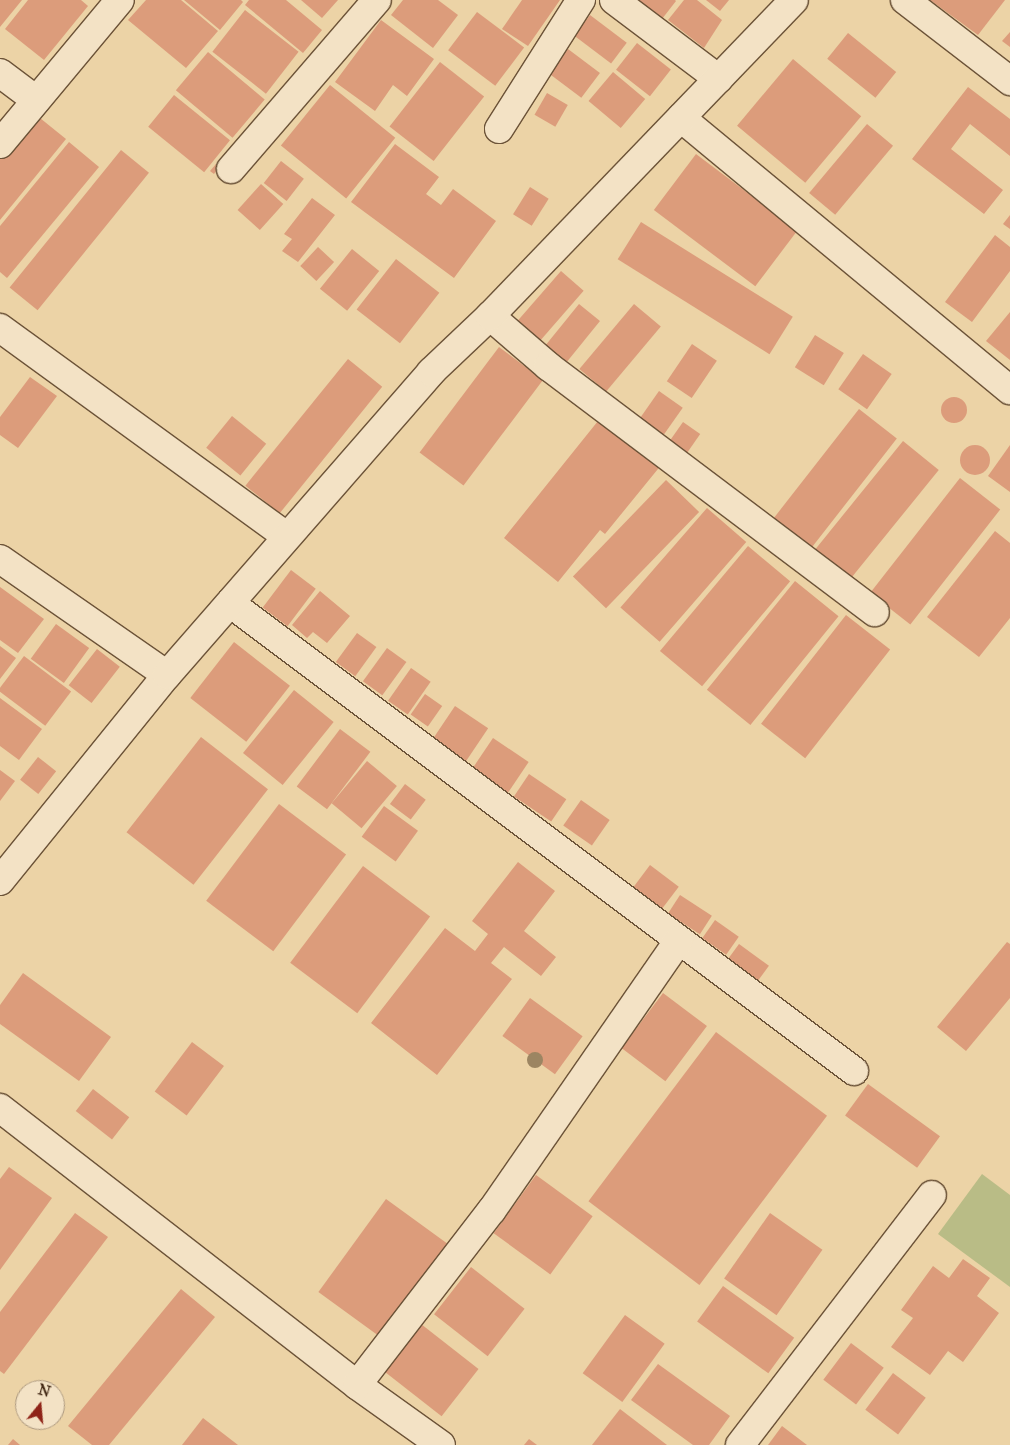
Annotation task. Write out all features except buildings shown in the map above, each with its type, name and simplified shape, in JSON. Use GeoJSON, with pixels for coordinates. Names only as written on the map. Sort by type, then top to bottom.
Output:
{"type":"FeatureCollection","features":[{"type":"Feature","properties":{"kind":"street"},"geometry":{"type":"LineString","coordinates":[[0,144],[120,0]]}},
{"type":"Feature","properties":{"kind":"street"},"geometry":{"type":"LineString","coordinates":[[231,169],[377,0]]}},
{"type":"Feature","properties":{"kind":"street"},"geometry":{"type":"LineString","coordinates":[[499,129],[582,0]]}},
{"type":"Feature","properties":{"kind":"street"},"geometry":{"type":"LineString","coordinates":[[614,0],[719,79]]}},
{"type":"Feature","properties":{"kind":"street"},"geometry":{"type":"LineString","coordinates":[[0,881],[166,675],[431,372],[490,316],[794,0]]}},
{"type":"Feature","properties":{"kind":"street"},"geometry":{"type":"LineString","coordinates":[[905,0],[1010,80]]}},
{"type":"Feature","properties":{"kind":"street"},"geometry":{"type":"LineString","coordinates":[[0,73],[36,100]]}},
{"type":"Feature","properties":{"kind":"street"},"geometry":{"type":"LineString","coordinates":[[681,118],[1010,390]]}},
{"type":"Feature","properties":{"kind":"street"},"geometry":{"type":"LineString","coordinates":[[490,316],[548,366],[875,612]]}},
{"type":"Feature","properties":{"kind":"street"},"geometry":{"type":"LineString","coordinates":[[0,328],[286,536]]}},
{"type":"Feature","properties":{"kind":"street"},"geometry":{"type":"LineString","coordinates":[[0,559],[166,675]]}},
{"type":"Feature","properties":{"kind":"street"},"geometry":{"type":"LineString","coordinates":[[230,602],[678,941],[854,1071]]}},
{"type":"Feature","properties":{"kind":"street"},"geometry":{"type":"LineString","coordinates":[[358,1385],[492,1210],[678,941]]}},
{"type":"Feature","properties":{"kind":"street"},"geometry":{"type":"LineString","coordinates":[[0,1108],[358,1385],[442,1445]]}},
{"type":"Feature","properties":{"kind":"street"},"geometry":{"type":"LineString","coordinates":[[740,1445],[932,1195]]}},
{"type":"Feature","properties":{"kind":"green space"},"geometry":{"type":"Polygon","coordinates":[[[982,1174],[1010,1195],[1010,1287],[938,1234],[982,1174]]]}}]}
